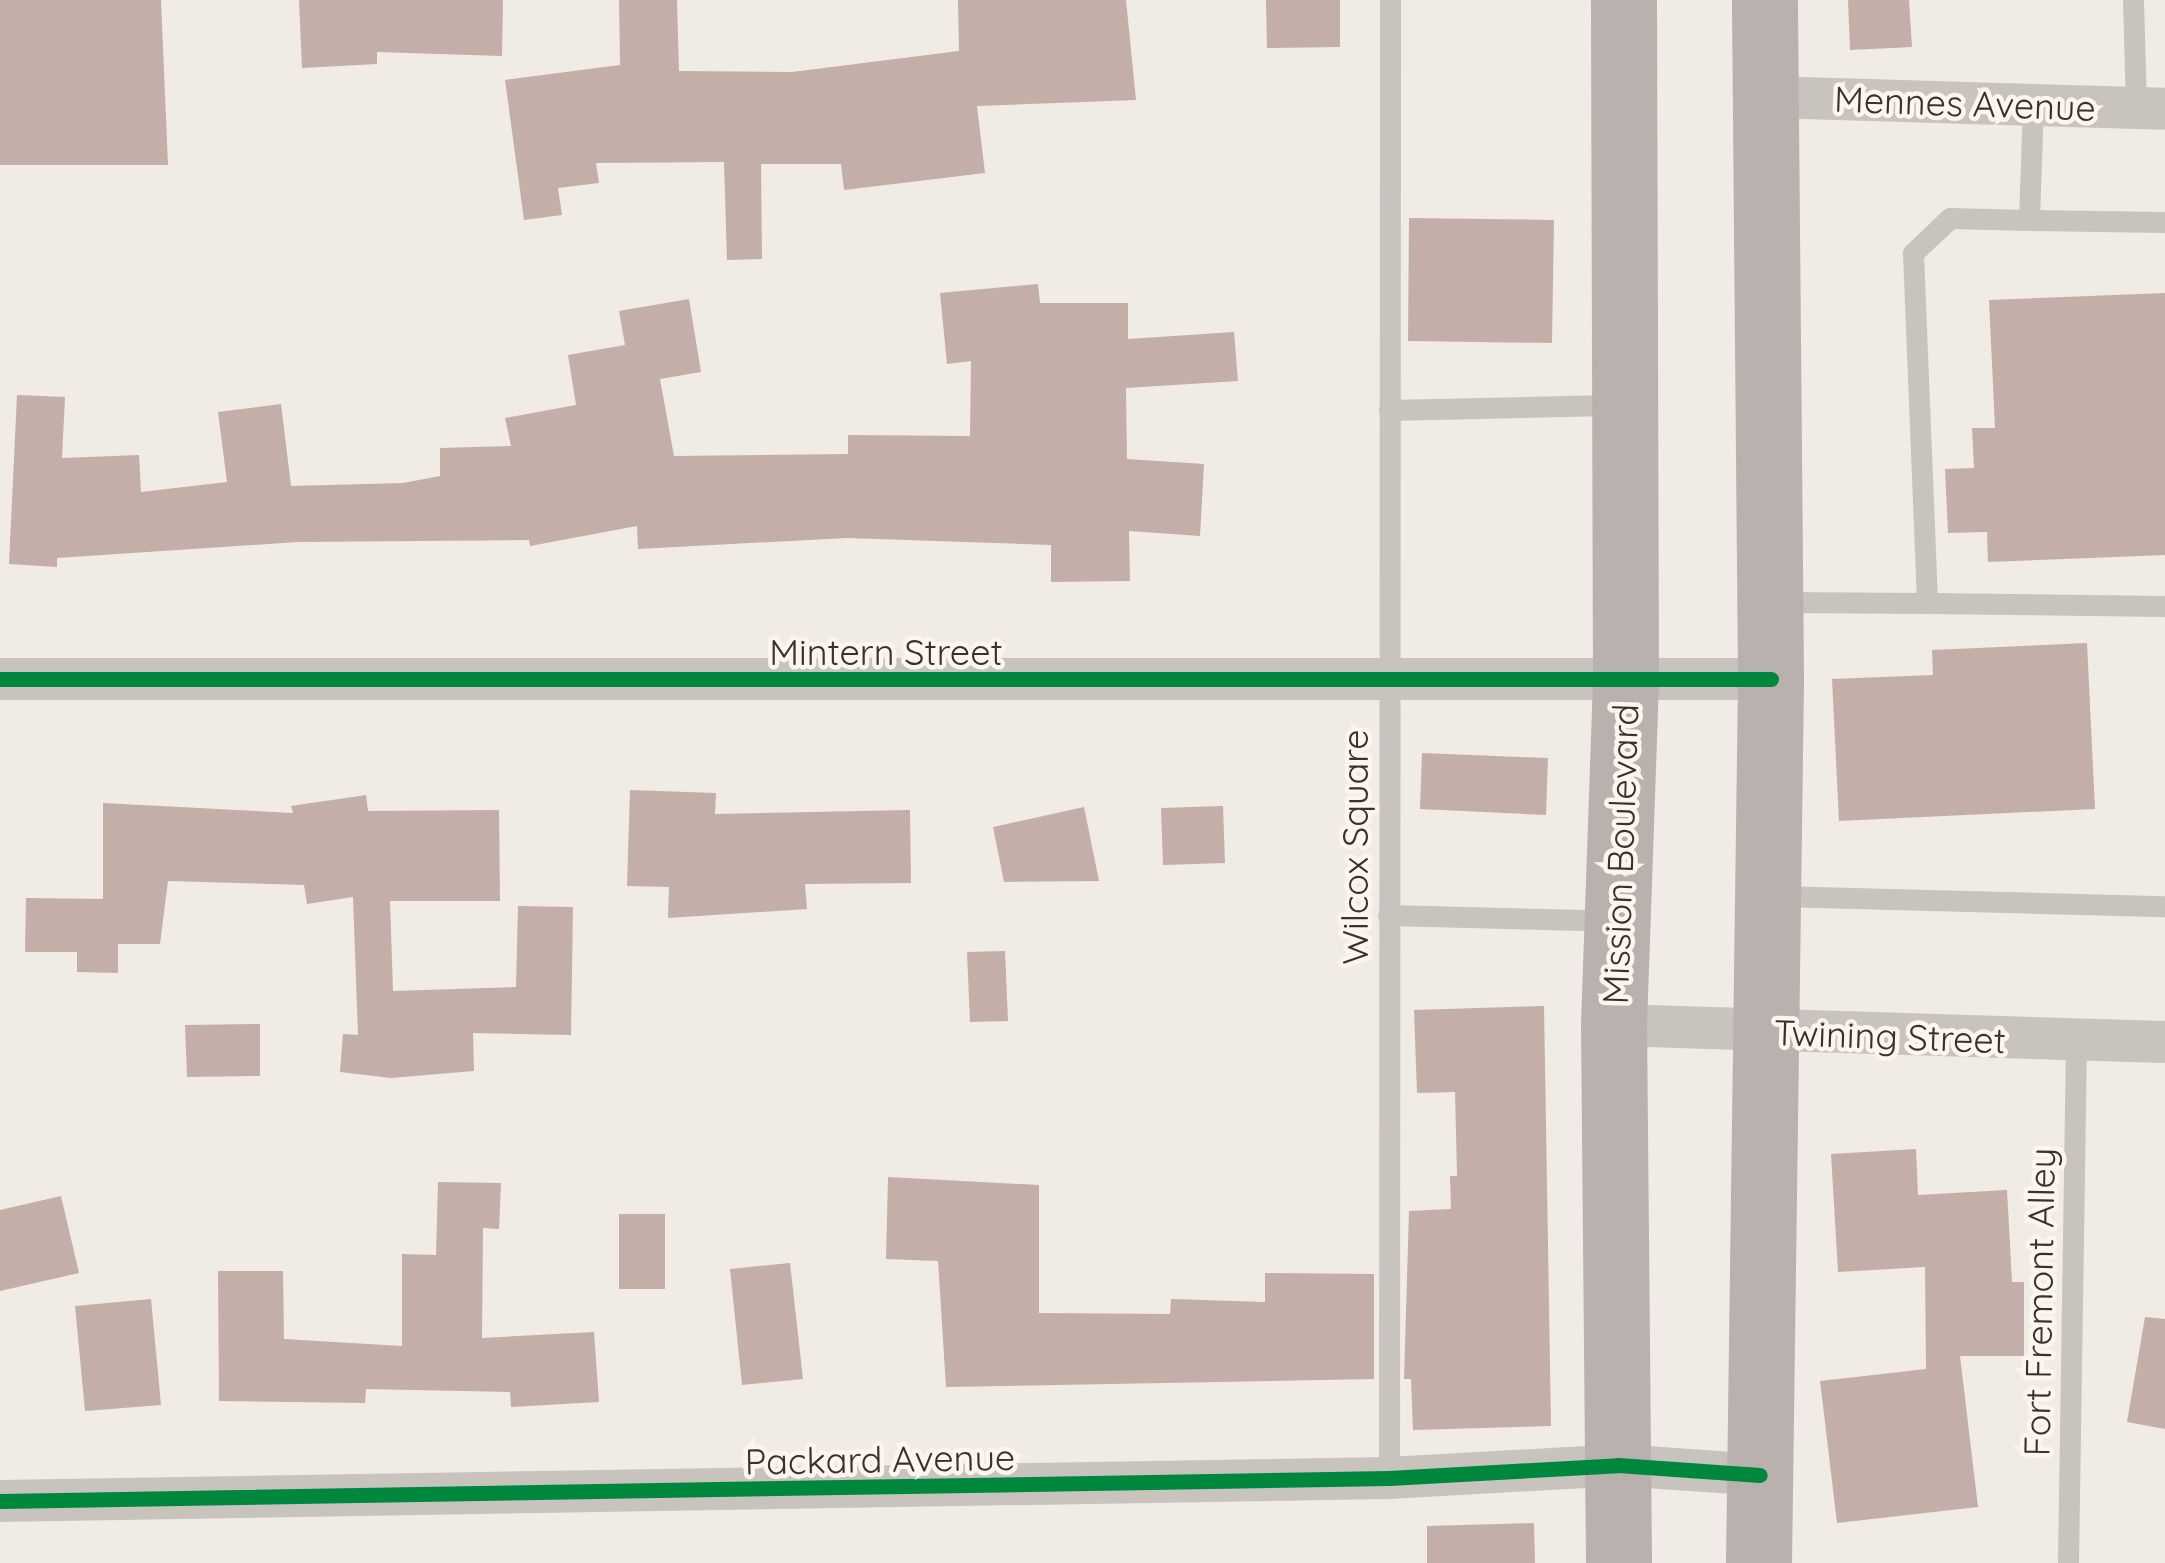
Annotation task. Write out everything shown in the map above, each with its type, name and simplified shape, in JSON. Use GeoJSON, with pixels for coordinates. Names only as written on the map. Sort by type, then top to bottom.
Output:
{"type":"FeatureCollection","features":[{"type":"Feature","properties":{"kind":"main road","name":"Mission Boulevard"},"geometry":{"type":"LineString","coordinates":[[1619,1563],[1614,1025],[1626,684],[1624,0]]}},
{"type":"Feature","properties":{"kind":"main road"},"geometry":{"type":"LineString","coordinates":[[1759,1563],[1772,679],[1765,0]]}},
{"type":"Feature","properties":{"kind":"street","name":"Mennes Avenue"},"geometry":{"type":"LineString","coordinates":[[1766,97],[2151,109]]}},
{"type":"Feature","properties":{"kind":"street","name":"Mintern Street"},"geometry":{"type":"LineString","coordinates":[[0,679],[1626,684],[1772,679]]}},
{"type":"Feature","properties":{"kind":"street","name":"Twining Street"},"geometry":{"type":"LineString","coordinates":[[1614,1025],[1767,1034],[2165,1042]]}},
{"type":"Feature","properties":{"kind":"street","name":"Packard Avenue"},"geometry":{"type":"LineString","coordinates":[[0,1502],[1389,1478],[1618,1465],[1760,1475]]}},
{"type":"Feature","properties":{"kind":"lane","name":"Wilcox Square"},"geometry":{"type":"LineString","coordinates":[[1389,1478],[1390,0]]}},
{"type":"Feature","properties":{"kind":"lane"},"geometry":{"type":"LineString","coordinates":[[2133,0],[2151,109]]}},
{"type":"Feature","properties":{"kind":"lane"},"geometry":{"type":"LineString","coordinates":[[2029,220],[2032,105]]}},
{"type":"Feature","properties":{"kind":"lane"},"geometry":{"type":"LineString","coordinates":[[1927,604],[1913,253],[1950,218],[2165,222]]}},
{"type":"Feature","properties":{"kind":"lane"},"geometry":{"type":"LineString","coordinates":[[1389,410],[1626,405]]}},
{"type":"Feature","properties":{"kind":"lane"},"geometry":{"type":"LineString","coordinates":[[1770,602],[2165,606]]}},
{"type":"Feature","properties":{"kind":"lane"},"geometry":{"type":"LineString","coordinates":[[1769,896],[2165,905]]}},
{"type":"Feature","properties":{"kind":"lane"},"geometry":{"type":"LineString","coordinates":[[1388,915],[1618,921]]}},
{"type":"Feature","properties":{"kind":"lane","name":"Fort Fremont Alley"},"geometry":{"type":"LineString","coordinates":[[2068,1563],[2076,1041]]}},
{"type":"Feature","properties":{"kind":"building"},"geometry":{"type":"Polygon","coordinates":[[[0,0],[161,0],[168,165],[0,165],[0,0]]]}},
{"type":"Feature","properties":{"kind":"building"},"geometry":{"type":"Polygon","coordinates":[[[299,0],[503,0],[502,56],[377,52],[377,64],[302,68],[299,0]]]}},
{"type":"Feature","properties":{"kind":"building"},"geometry":{"type":"Polygon","coordinates":[[[619,0],[677,0],[679,71],[792,72],[959,51],[958,0],[1126,0],[1136,100],[977,106],[985,173],[844,190],[841,164],[761,164],[762,259],[727,260],[724,162],[596,163],[599,183],[558,188],[562,215],[524,220],[505,80],[620,65],[619,0]]]}},
{"type":"Feature","properties":{"kind":"building"},"geometry":{"type":"Polygon","coordinates":[[[1266,0],[1340,0],[1340,47],[1267,48],[1266,0]]]}},
{"type":"Feature","properties":{"kind":"building"},"geometry":{"type":"Polygon","coordinates":[[[1848,0],[1909,0],[1912,47],[1850,50],[1848,0]]]}},
{"type":"Feature","properties":{"kind":"building"},"geometry":{"type":"Polygon","coordinates":[[[1409,218],[1554,220],[1552,343],[1408,341],[1409,218]]]}},
{"type":"Feature","properties":{"kind":"building"},"geometry":{"type":"Polygon","coordinates":[[[1038,284],[1040,303],[1128,303],[1128,339],[1234,332],[1238,381],[1126,388],[1127,459],[1204,464],[1200,536],[1129,531],[1130,581],[1051,582],[1051,545],[847,538],[638,549],[637,526],[530,546],[529,540],[298,542],[57,558],[57,567],[9,564],[17,395],[65,397],[62,458],[139,455],[141,492],[227,482],[218,412],[281,404],[291,486],[403,483],[440,476],[440,448],[511,446],[505,418],[576,405],[568,355],[625,345],[619,311],[689,299],[701,372],[660,379],[674,456],[848,454],[848,435],[970,436],[971,361],[947,364],[940,293],[1038,284]]]}},
{"type":"Feature","properties":{"kind":"building"},"geometry":{"type":"Polygon","coordinates":[[[2165,293],[2165,555],[1988,562],[1987,532],[1948,533],[1945,469],[1974,468],[1972,428],[1995,428],[1989,300],[2165,293]]]}},
{"type":"Feature","properties":{"kind":"building"},"geometry":{"type":"Polygon","coordinates":[[[2087,643],[2095,809],[1839,821],[1832,679],[1933,675],[1932,650],[2087,643]]]}},
{"type":"Feature","properties":{"kind":"building"},"geometry":{"type":"Polygon","coordinates":[[[1422,753],[1548,758],[1546,815],[1420,809],[1422,753]]]}},
{"type":"Feature","properties":{"kind":"building"},"geometry":{"type":"Polygon","coordinates":[[[630,790],[716,793],[715,814],[910,810],[911,883],[805,884],[807,909],[668,918],[669,887],[627,886],[630,790]]]}},
{"type":"Feature","properties":{"kind":"building"},"geometry":{"type":"Polygon","coordinates":[[[366,795],[368,811],[499,810],[500,901],[390,901],[393,991],[516,987],[518,906],[573,907],[571,1035],[473,1033],[474,1071],[391,1078],[340,1072],[343,1034],[358,1035],[353,897],[307,904],[304,885],[168,881],[160,944],[118,944],[118,973],[77,972],[77,952],[25,952],[26,898],[103,899],[103,803],[293,813],[291,806],[366,795]]]}},
{"type":"Feature","properties":{"kind":"building"},"geometry":{"type":"Polygon","coordinates":[[[1223,806],[1225,863],[1163,865],[1161,808],[1223,806]]]}},
{"type":"Feature","properties":{"kind":"building"},"geometry":{"type":"Polygon","coordinates":[[[1084,807],[1099,881],[1004,882],[993,827],[1084,807]]]}},
{"type":"Feature","properties":{"kind":"building"},"geometry":{"type":"Polygon","coordinates":[[[1005,951],[1008,1021],[970,1022],[967,952],[1005,951]]]}},
{"type":"Feature","properties":{"kind":"building"},"geometry":{"type":"Polygon","coordinates":[[[1544,1006],[1551,1426],[1413,1430],[1411,1379],[1404,1379],[1409,1211],[1451,1209],[1450,1176],[1457,1176],[1455,1092],[1417,1093],[1414,1010],[1544,1006]]]}},
{"type":"Feature","properties":{"kind":"building"},"geometry":{"type":"Polygon","coordinates":[[[260,1024],[260,1076],[187,1077],[185,1025],[260,1024]]]}},
{"type":"Feature","properties":{"kind":"building"},"geometry":{"type":"Polygon","coordinates":[[[1916,1149],[1918,1195],[2007,1190],[2012,1282],[2024,1282],[2024,1356],[1960,1356],[1978,1507],[1837,1523],[1820,1381],[1926,1369],[1925,1267],[1838,1272],[1831,1154],[1916,1149]]]}},
{"type":"Feature","properties":{"kind":"building"},"geometry":{"type":"Polygon","coordinates":[[[888,1177],[1039,1185],[1039,1313],[1170,1314],[1171,1299],[1265,1302],[1265,1273],[1374,1274],[1374,1379],[946,1387],[938,1261],[886,1259],[888,1177]]]}},
{"type":"Feature","properties":{"kind":"building"},"geometry":{"type":"Polygon","coordinates":[[[438,1182],[501,1183],[499,1229],[483,1228],[482,1338],[594,1332],[599,1402],[511,1407],[510,1392],[366,1389],[365,1403],[219,1401],[218,1271],[283,1271],[284,1339],[402,1346],[402,1254],[436,1255],[438,1182]]]}},
{"type":"Feature","properties":{"kind":"building"},"geometry":{"type":"Polygon","coordinates":[[[61,1196],[79,1273],[0,1291],[0,1210],[61,1196]]]}},
{"type":"Feature","properties":{"kind":"building"},"geometry":{"type":"Polygon","coordinates":[[[619,1214],[665,1214],[665,1289],[619,1289],[619,1214]]]}},
{"type":"Feature","properties":{"kind":"building"},"geometry":{"type":"Polygon","coordinates":[[[790,1263],[803,1379],[742,1385],[730,1269],[790,1263]]]}},
{"type":"Feature","properties":{"kind":"building"},"geometry":{"type":"Polygon","coordinates":[[[151,1299],[161,1405],[85,1411],[75,1306],[151,1299]]]}},
{"type":"Feature","properties":{"kind":"building"},"geometry":{"type":"Polygon","coordinates":[[[2145,1317],[2165,1319],[2165,1429],[2127,1422],[2145,1317]]]}},
{"type":"Feature","properties":{"kind":"building"},"geometry":{"type":"Polygon","coordinates":[[[1534,1523],[1535,1563],[1427,1563],[1427,1526],[1534,1523]]]}},
{"type":"Feature","properties":{"kind":"cycle path"},"geometry":{"type":"LineString","coordinates":[[0,679],[1771,679]]}},
{"type":"Feature","properties":{"kind":"cycle path"},"geometry":{"type":"LineString","coordinates":[[0,1501],[1389,1478],[1618,1465],[1760,1475]]}}]}
